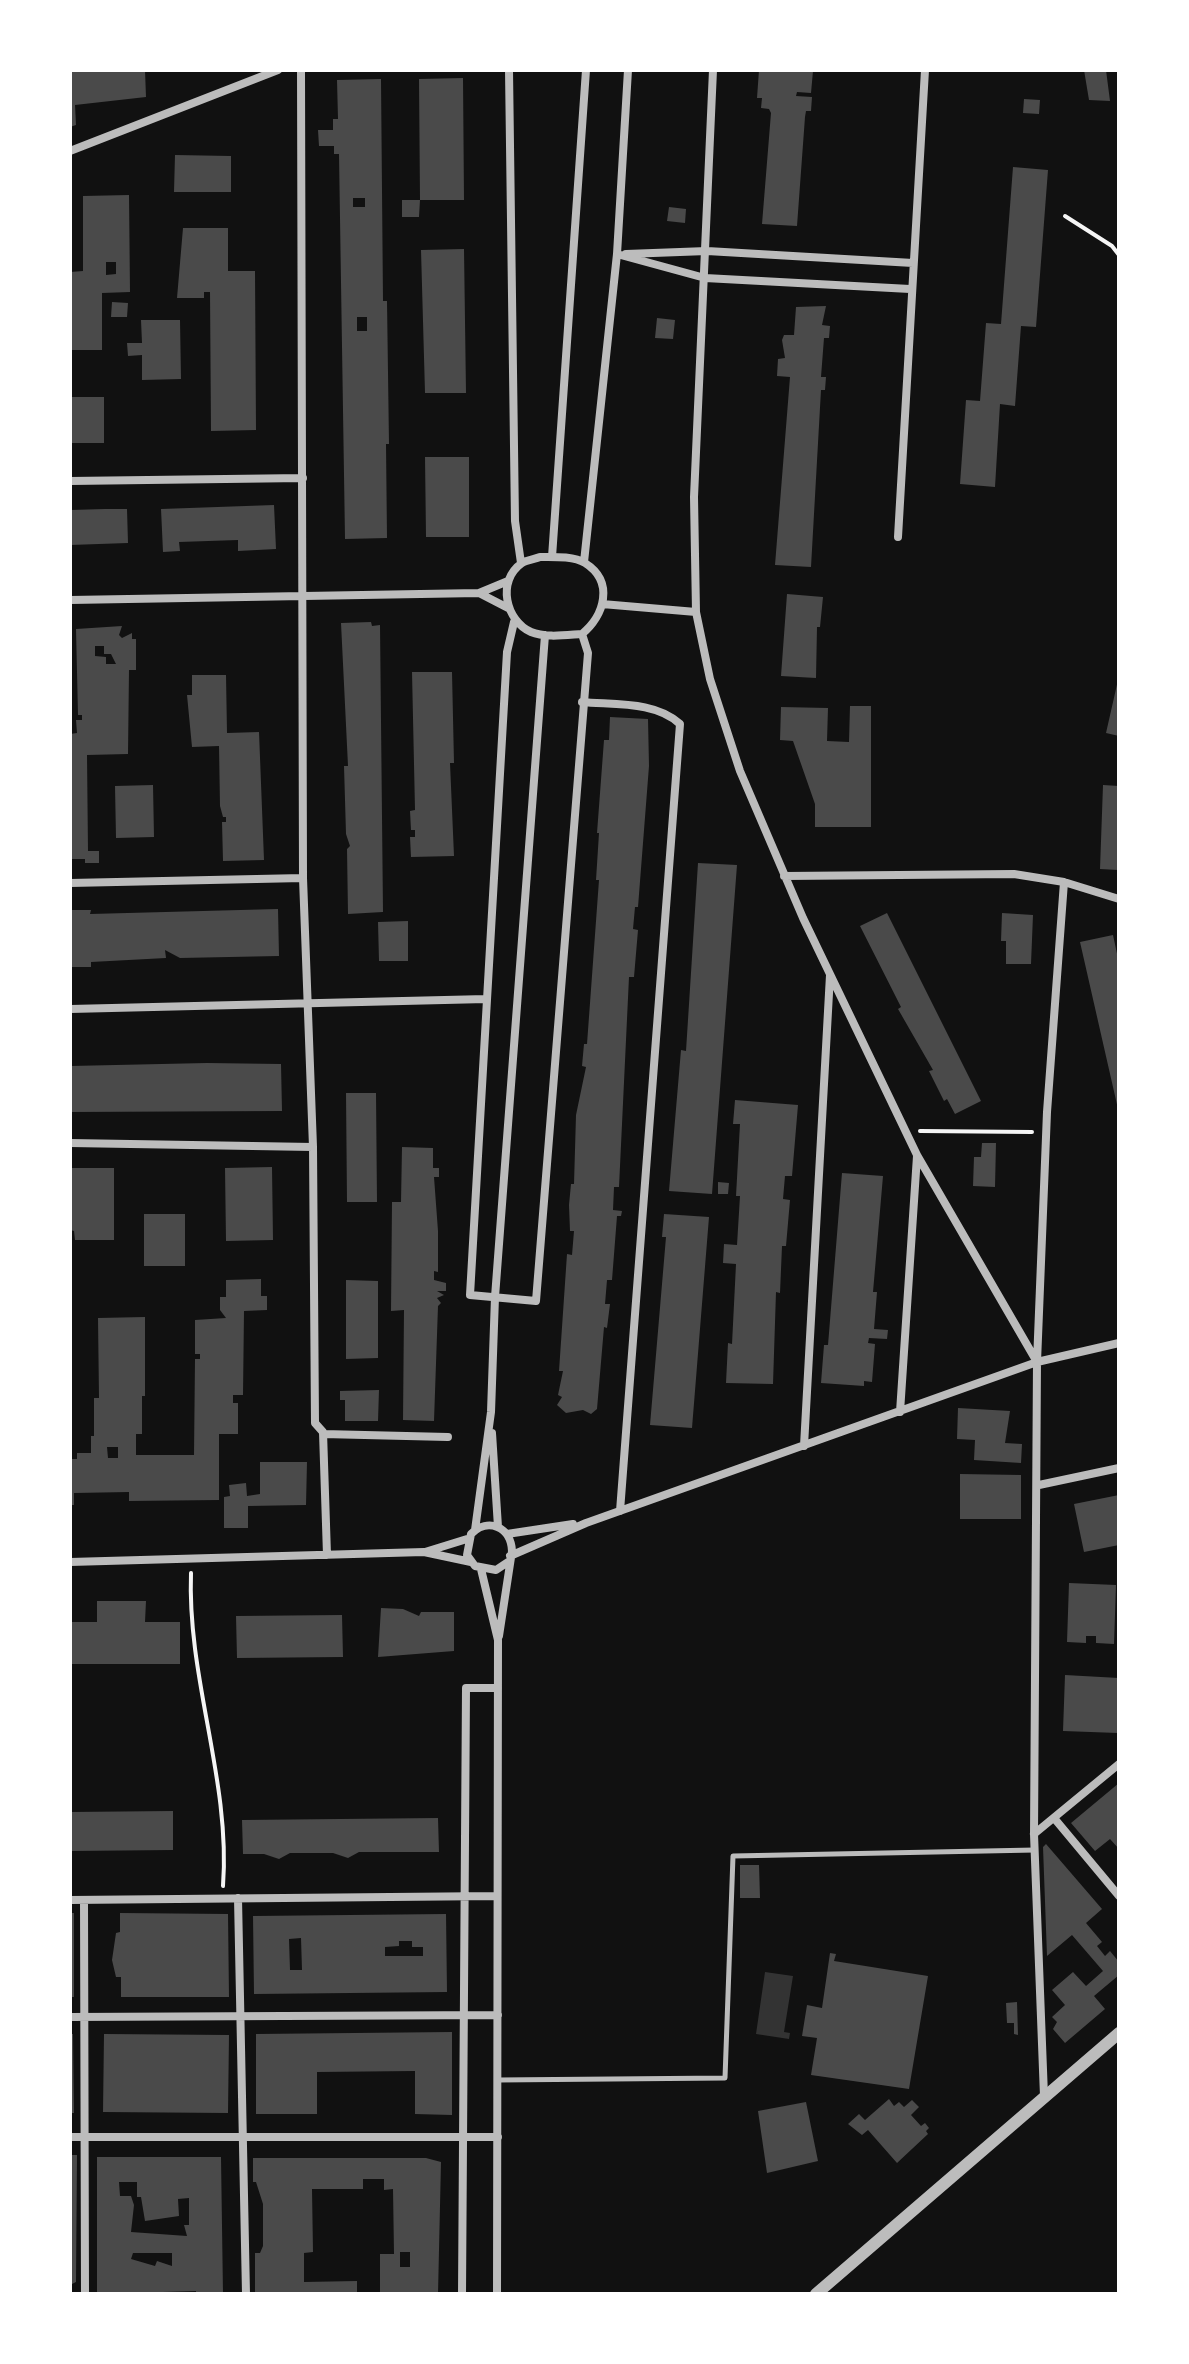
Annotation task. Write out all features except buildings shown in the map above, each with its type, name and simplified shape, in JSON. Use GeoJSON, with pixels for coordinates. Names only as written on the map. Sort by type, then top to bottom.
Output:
{"type":"FeatureCollection","features":[{"type":"Feature","properties":{"kind":"street"},"geometry":{"type":"LineString","coordinates":[[70,151],[278,70]]}},
{"type":"Feature","properties":{"kind":"street"},"geometry":{"type":"LineString","coordinates":[[301,70],[303,878],[313,1147],[315,1423],[323,1434],[327,1555]]}},
{"type":"Feature","properties":{"kind":"street"},"geometry":{"type":"LineString","coordinates":[[509,70],[515,521],[521,563]]}},
{"type":"Feature","properties":{"kind":"street"},"geometry":{"type":"LineString","coordinates":[[552,557],[586,70]]}},
{"type":"Feature","properties":{"kind":"street"},"geometry":{"type":"LineString","coordinates":[[584,562],[617,254],[628,70]]}},
{"type":"Feature","properties":{"kind":"street"},"geometry":{"type":"LineString","coordinates":[[713,70],[694,497],[696,612],[710,679],[736,758],[784,876],[917,1155],[1037,1362]]}},
{"type":"Feature","properties":{"kind":"street"},"geometry":{"type":"LineString","coordinates":[[898,537],[925,70]]}},
{"type":"Feature","properties":{"kind":"street"},"geometry":{"type":"LineString","coordinates":[[617,254],[707,251],[913,263]]}},
{"type":"Feature","properties":{"kind":"street"},"geometry":{"type":"LineString","coordinates":[[617,254],[705,278],[910,289]]}},
{"type":"Feature","properties":{"kind":"street"},"geometry":{"type":"LineString","coordinates":[[70,481],[303,478]]}},
{"type":"Feature","properties":{"kind":"street"},"geometry":{"type":"LineString","coordinates":[[70,600],[479,593],[508,581],[521,563],[552,557],[584,562],[601,580],[602,604],[595,623],[582,634],[533,633],[514,622]]}},
{"type":"Feature","properties":{"kind":"street"},"geometry":{"type":"LineString","coordinates":[[508,581],[508,608],[514,622],[507,652],[470,1295],[536,1301],[588,653],[582,634]]}},
{"type":"Feature","properties":{"kind":"street"},"geometry":{"type":"LineString","coordinates":[[479,593],[508,608]]}},
{"type":"Feature","properties":{"kind":"street"},"geometry":{"type":"LineString","coordinates":[[602,604],[696,612]]}},
{"type":"Feature","properties":{"kind":"street"},"geometry":{"type":"LineString","coordinates":[[498,1527],[491,1412],[495,1297],[545,635]]}},
{"type":"Feature","properties":{"kind":"street"},"geometry":{"type":"LineString","coordinates":[[582,702],[656,709],[669,713],[680,724],[620,1511]]}},
{"type":"Feature","properties":{"kind":"street"},"geometry":{"type":"LineString","coordinates":[[784,876],[1014,874],[1064,882],[1119,899]]}},
{"type":"Feature","properties":{"kind":"street"},"geometry":{"type":"LineString","coordinates":[[70,883],[303,878]]}},
{"type":"Feature","properties":{"kind":"street"},"geometry":{"type":"LineString","coordinates":[[1044,2096],[1034,1834],[1039,1485],[1037,1362],[1046,1133],[1064,882]]}},
{"type":"Feature","properties":{"kind":"street"},"geometry":{"type":"LineString","coordinates":[[804,1446],[831,971]]}},
{"type":"Feature","properties":{"kind":"street"},"geometry":{"type":"LineString","coordinates":[[70,1009],[308,1006],[486,999]]}},
{"type":"Feature","properties":{"kind":"street"},"geometry":{"type":"LineString","coordinates":[[70,1143],[313,1147]]}},
{"type":"Feature","properties":{"kind":"street"},"geometry":{"type":"LineString","coordinates":[[900,1412],[917,1155]]}},
{"type":"Feature","properties":{"kind":"street"},"geometry":{"type":"LineString","coordinates":[[70,1562],[424,1552],[471,1562],[481,1569],[496,1570],[509,1559],[586,1523],[1037,1362],[1119,1343]]}},
{"type":"Feature","properties":{"kind":"street"},"geometry":{"type":"LineString","coordinates":[[475,1530],[491,1412]]}},
{"type":"Feature","properties":{"kind":"street"},"geometry":{"type":"LineString","coordinates":[[323,1434],[448,1437]]}},
{"type":"Feature","properties":{"kind":"street"},"geometry":{"type":"LineString","coordinates":[[1039,1485],[1119,1468]]}},
{"type":"Feature","properties":{"kind":"street"},"geometry":{"type":"LineString","coordinates":[[507,1534],[586,1523]]}},
{"type":"Feature","properties":{"kind":"street"},"geometry":{"type":"LineString","coordinates":[[424,1552],[467,1539],[475,1530],[486,1525],[498,1527],[507,1534],[512,1545],[498,1640],[497,2294]]}},
{"type":"Feature","properties":{"kind":"street"},"geometry":{"type":"LineString","coordinates":[[467,1539],[471,1562]]}},
{"type":"Feature","properties":{"kind":"street"},"geometry":{"type":"LineString","coordinates":[[481,1569],[498,1640]]}},
{"type":"Feature","properties":{"kind":"street"},"geometry":{"type":"LineString","coordinates":[[462,2294],[467,2015],[466,1688],[498,1688]]}},
{"type":"Feature","properties":{"kind":"street"},"geometry":{"type":"LineString","coordinates":[[1034,1834],[1119,1764]]}},
{"type":"Feature","properties":{"kind":"street"},"geometry":{"type":"LineString","coordinates":[[1054,1818],[1119,1896]]}},
{"type":"Feature","properties":{"kind":"street"},"geometry":{"type":"LineString","coordinates":[[70,1900],[497,1896]]}},
{"type":"Feature","properties":{"kind":"street"},"geometry":{"type":"LineString","coordinates":[[238,1898],[246,2294]]}},
{"type":"Feature","properties":{"kind":"street"},"geometry":{"type":"LineString","coordinates":[[84,1900],[85,2294]]}},
{"type":"Feature","properties":{"kind":"street"},"geometry":{"type":"LineString","coordinates":[[70,2017],[498,2015]]}},
{"type":"Feature","properties":{"kind":"street"},"geometry":{"type":"LineString","coordinates":[[816,2294],[1119,2033]]}},
{"type":"Feature","properties":{"kind":"street"},"geometry":{"type":"LineString","coordinates":[[70,2137],[498,2137]]}},
{"type":"Feature","properties":{"kind":"lane"},"geometry":{"type":"LineString","coordinates":[[498,2080],[725,2078],[733,1856],[1035,1850]]}},
{"type":"Feature","properties":{"kind":"path"},"geometry":{"type":"LineString","coordinates":[[1065,216],[1112,246],[1119,255]]}},
{"type":"Feature","properties":{"kind":"path"},"geometry":{"type":"LineString","coordinates":[[907,1131],[1046,1133]]}},
{"type":"Feature","properties":{"kind":"path"},"geometry":{"type":"LineString","coordinates":[[192,1559],[194,1652],[220,1806],[222,1898]]}},
{"type":"Feature","properties":{"kind":"shaded area"},"geometry":{"type":"Polygon","coordinates":[[[765,1972],[793,1976],[784,2032],[790,2033],[789,2039],[756,2034],[765,1972]]]}}]}
